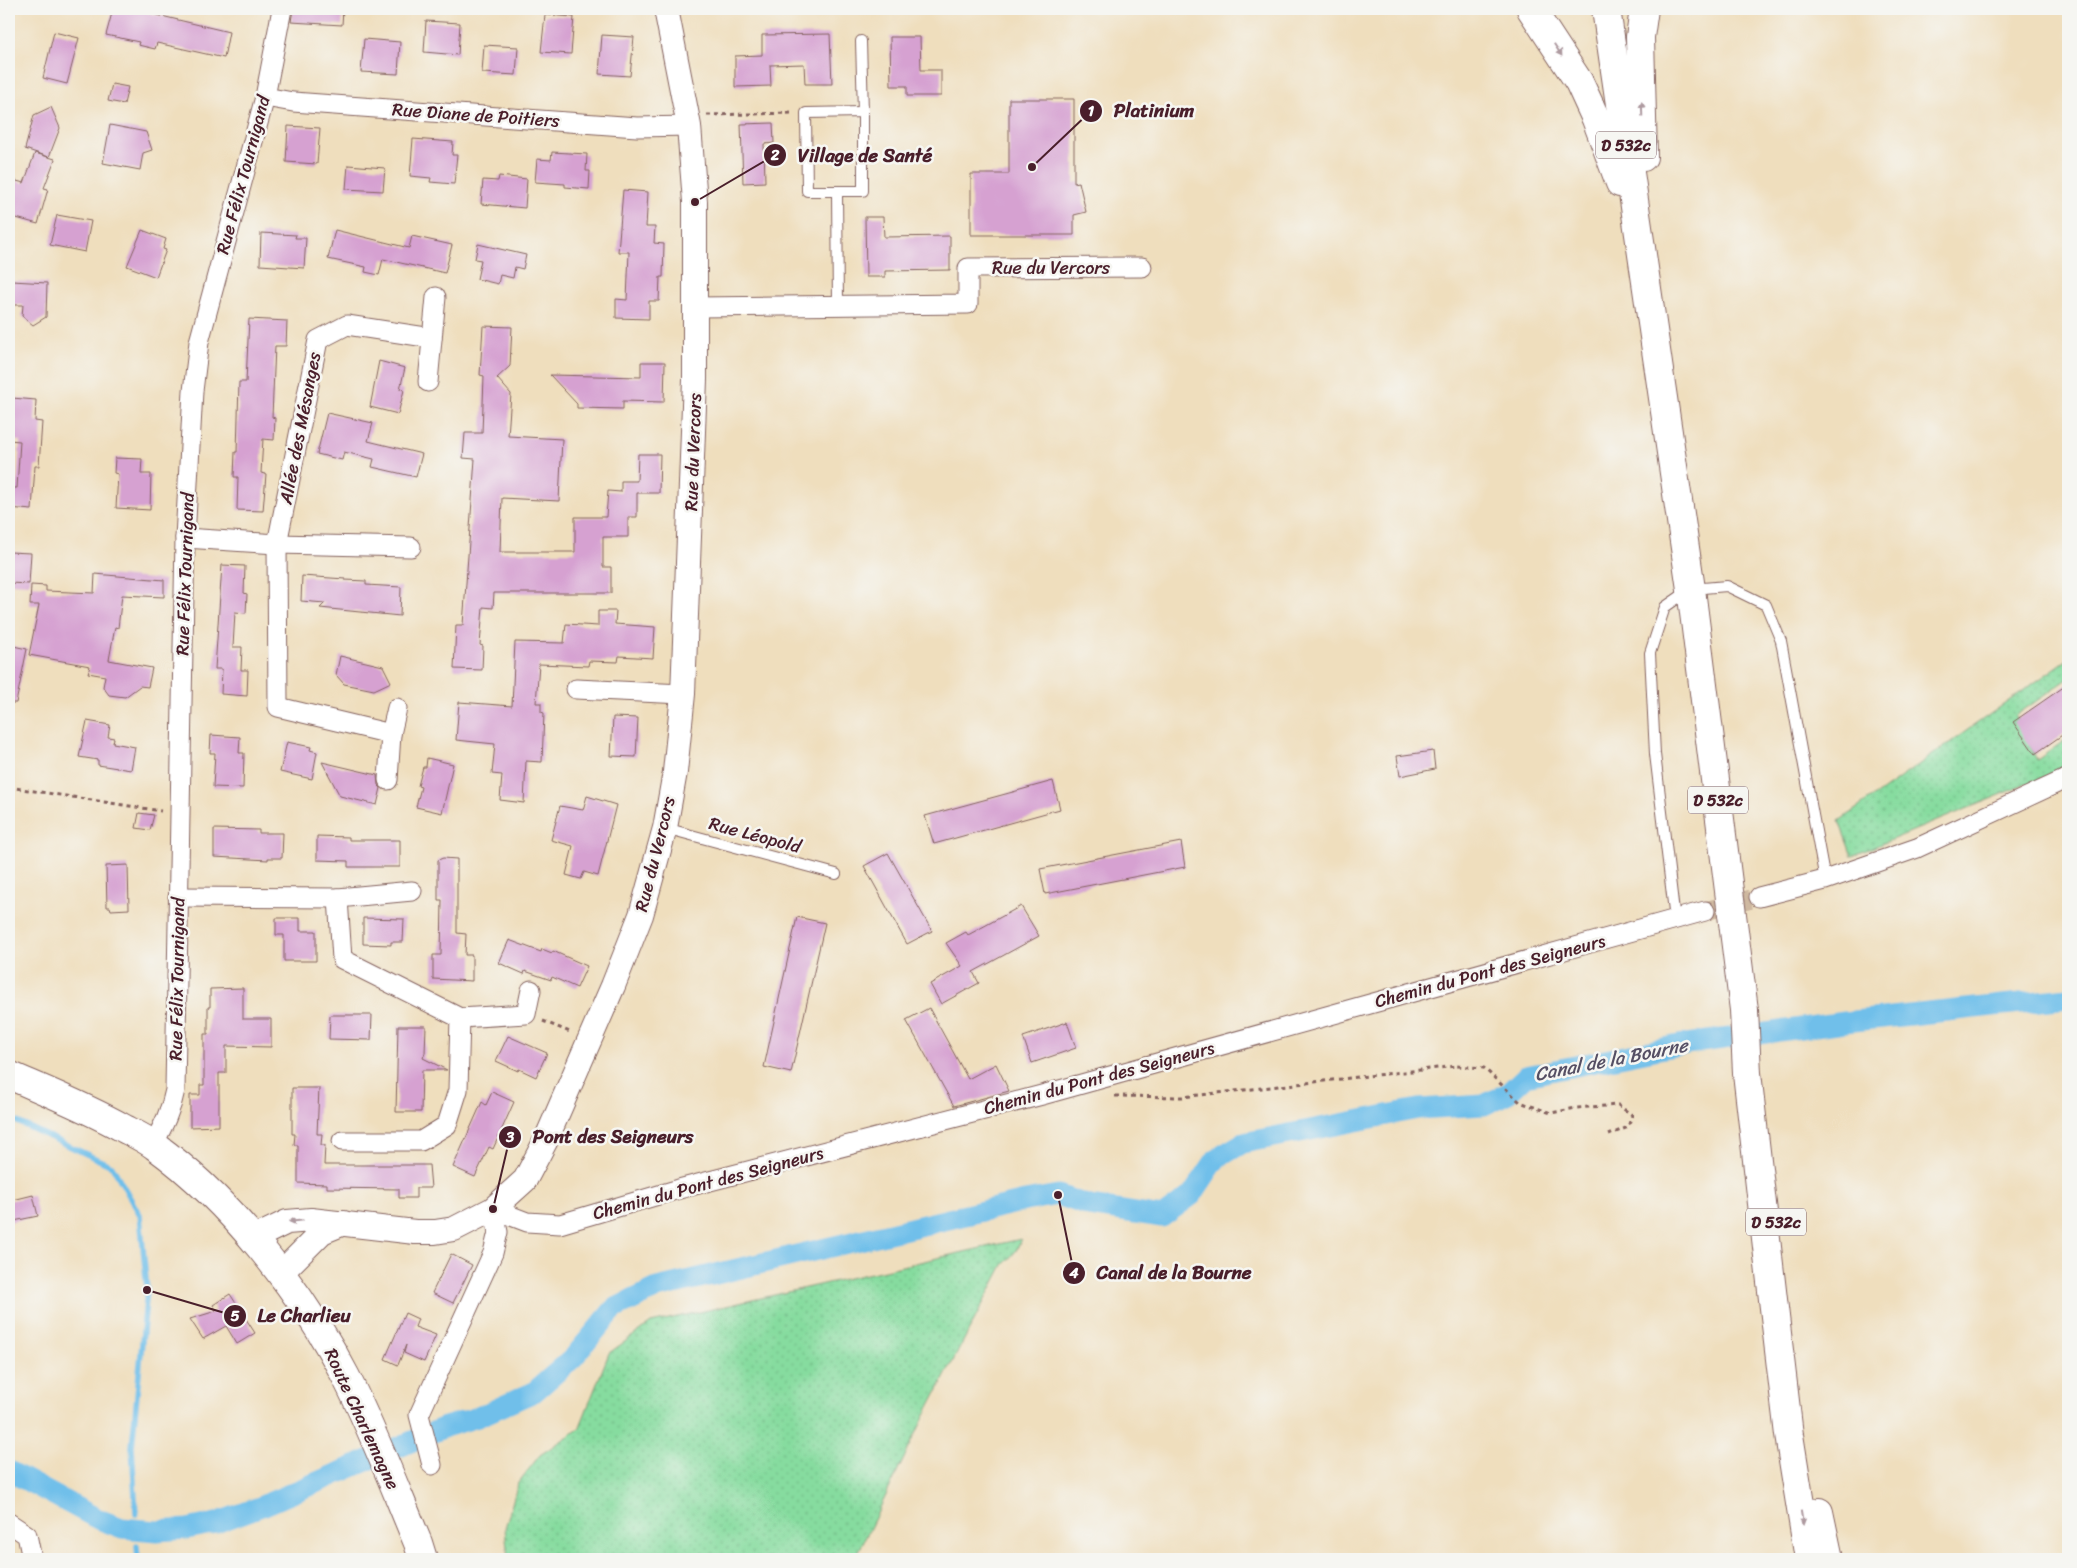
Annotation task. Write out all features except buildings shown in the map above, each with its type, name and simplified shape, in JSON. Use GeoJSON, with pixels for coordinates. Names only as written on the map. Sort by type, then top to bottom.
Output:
{"type":"FeatureCollection","features":[{"type":"Feature","properties":{"kind":"main road"},"geometry":{"type":"LineString","coordinates":[[1532,9],[1579,82],[1596,119],[1625,198],[1646,281]]}},
{"type":"Feature","properties":{"kind":"main road","name":"D 532c"},"geometry":{"type":"LineString","coordinates":[[1606,9],[1691,589],[1744,1010],[1746,1073],[1797,1435],[1824,1556]]}},
{"type":"Feature","properties":{"kind":"main road"},"geometry":{"type":"LineString","coordinates":[[1644,9],[1640,37],[1646,281]]}},
{"type":"Feature","properties":{"kind":"main road","name":"Route Charlemagne"},"geometry":{"type":"LineString","coordinates":[[9,1075],[103,1117],[153,1145],[221,1204],[252,1239],[307,1311],[346,1377],[423,1559]]}},
{"type":"Feature","properties":{"kind":"street","name":"Rue Félix Tournigand"},"geometry":{"type":"LineString","coordinates":[[153,1145],[166,1124],[175,1090],[185,538],[193,391],[199,342],[264,97],[282,9]]}},
{"type":"Feature","properties":{"kind":"street","name":"Rue du Vercors"},"geometry":{"type":"LineString","coordinates":[[252,1239],[287,1222],[311,1220],[415,1232],[435,1232],[454,1229],[493,1208],[524,1180],[535,1162],[556,1120],[641,915],[666,828],[683,694],[696,307],[694,202],[688,120],[666,9]]}},
{"type":"Feature","properties":{"kind":"street","name":"Rue Diane de Poitiers"},"geometry":{"type":"LineString","coordinates":[[264,97],[293,102],[627,126],[688,120]]}},
{"type":"Feature","properties":{"kind":"street","name":"Rue du Vercors"},"geometry":{"type":"LineString","coordinates":[[696,307],[968,304],[968,268],[1142,267]]}},
{"type":"Feature","properties":{"kind":"street"},"geometry":{"type":"LineString","coordinates":[[428,382],[436,297]]}},
{"type":"Feature","properties":{"kind":"street","name":"Allée des Mésanges"},"geometry":{"type":"LineString","coordinates":[[277,544],[318,340],[346,325],[432,338]]}},
{"type":"Feature","properties":{"kind":"street"},"geometry":{"type":"LineString","coordinates":[[185,538],[277,544],[411,547]]}},
{"type":"Feature","properties":{"kind":"street"},"geometry":{"type":"LineString","coordinates":[[277,544],[278,707],[392,734]]}},
{"type":"Feature","properties":{"kind":"street"},"geometry":{"type":"LineString","coordinates":[[576,689],[683,694]]}},
{"type":"Feature","properties":{"kind":"street"},"geometry":{"type":"LineString","coordinates":[[388,780],[392,734],[397,708]]}},
{"type":"Feature","properties":{"kind":"street"},"geometry":{"type":"LineString","coordinates":[[1759,897],[1825,880],[1917,848],[2068,778]]}},
{"type":"Feature","properties":{"kind":"street"},"geometry":{"type":"LineString","coordinates":[[178,897],[338,898],[412,891]]}},
{"type":"Feature","properties":{"kind":"street"},"geometry":{"type":"LineString","coordinates":[[338,898],[342,959],[460,1018],[526,1014],[531,990]]}},
{"type":"Feature","properties":{"kind":"street","name":"Chemin du Pont des Seigneurs"},"geometry":{"type":"LineString","coordinates":[[493,1208],[527,1222],[560,1224],[679,1189],[1042,1095],[1705,911]]}},
{"type":"Feature","properties":{"kind":"street"},"geometry":{"type":"LineString","coordinates":[[342,1140],[421,1140],[447,1125],[458,1090],[460,1018]]}},
{"type":"Feature","properties":{"kind":"street"},"geometry":{"type":"LineString","coordinates":[[432,1466],[419,1415],[493,1253],[498,1232],[493,1208]]}},
{"type":"Feature","properties":{"kind":"street"},"geometry":{"type":"LineString","coordinates":[[280,1274],[322,1232],[344,1223]]}},
{"type":"Feature","properties":{"kind":"street"},"geometry":{"type":"LineString","coordinates":[[9,1523],[27,1535],[32,1559]]}},
{"type":"Feature","properties":{"kind":"lane"},"geometry":{"type":"LineString","coordinates":[[861,41],[864,191],[807,191],[806,113],[862,112]]}},
{"type":"Feature","properties":{"kind":"lane"},"geometry":{"type":"LineString","coordinates":[[837,191],[838,306]]}},
{"type":"Feature","properties":{"kind":"lane"},"geometry":{"type":"LineString","coordinates":[[1675,920],[1655,754],[1650,653],[1664,607],[1691,589],[1727,586],[1766,606],[1781,641],[1825,880]]}},
{"type":"Feature","properties":{"kind":"lane","name":"Rue Léopold"},"geometry":{"type":"LineString","coordinates":[[666,828],[836,874]]}},
{"type":"Feature","properties":{"kind":"path"},"geometry":{"type":"LineString","coordinates":[[688,120],[806,113]]}},
{"type":"Feature","properties":{"kind":"path"},"geometry":{"type":"LineString","coordinates":[[9,787],[179,814]]}},
{"type":"Feature","properties":{"kind":"path"},"geometry":{"type":"LineString","coordinates":[[526,1014],[589,1040]]}},
{"type":"Feature","properties":{"kind":"path"},"geometry":{"type":"LineString","coordinates":[[1108,1096],[1182,1096],[1456,1066],[1484,1068],[1520,1102],[1551,1113],[1576,1108],[1618,1105],[1632,1115],[1628,1127],[1609,1135]]}},
{"type":"Feature","properties":{"kind":"green space"},"geometry":{"type":"Polygon","coordinates":[[[2068,659],[2068,679],[2015,716],[2037,760],[2068,738],[2068,767],[1852,856],[1839,821],[2068,659]]]}},
{"type":"Feature","properties":{"kind":"green space"},"geometry":{"type":"Polygon","coordinates":[[[1021,1239],[1016,1251],[1003,1265],[928,1409],[855,1559],[508,1559],[505,1528],[518,1483],[540,1455],[579,1429],[609,1353],[651,1323],[1021,1239]]]}},
{"type":"Feature","properties":{"kind":"waterway","name":"Canal de la Bourne"},"geometry":{"type":"LineString","coordinates":[[9,1471],[98,1519],[122,1528],[157,1531],[187,1529],[216,1523],[262,1506],[445,1427],[478,1417],[534,1392],[573,1358],[614,1309],[657,1288],[1025,1201],[1058,1195],[1089,1206],[1162,1217],[1192,1195],[1216,1159],[1243,1143],[1418,1109],[1484,1105],[1508,1093],[1526,1076],[1679,1045],[1845,1022],[2068,998]]}},
{"type":"Feature","properties":{"kind":"waterway"},"geometry":{"type":"LineString","coordinates":[[9,1118],[112,1166],[140,1215],[147,1290],[132,1447],[136,1514]]}},
{"type":"Feature","properties":{"kind":"waterway"},"geometry":{"type":"LineString","coordinates":[[137,1546],[138,1559]]}},
{"type":"Feature","properties":{"kind":"tunnel"},"geometry":{"type":"LineString","coordinates":[[1705,911],[1759,897]]}},
{"type":"Feature","properties":{"kind":"place","name":"Platinium"},"geometry":{"type":"Point","coordinates":[1032,167]}},
{"type":"Feature","properties":{"kind":"place","name":"Village de Santé"},"geometry":{"type":"Point","coordinates":[695,202]}},
{"type":"Feature","properties":{"kind":"place","name":"Canal de la Bourne"},"geometry":{"type":"Point","coordinates":[1058,1195]}},
{"type":"Feature","properties":{"kind":"place","name":"Pont des Seigneurs"},"geometry":{"type":"Point","coordinates":[493,1209]}},
{"type":"Feature","properties":{"kind":"place","name":"Le Charlieu"},"geometry":{"type":"Point","coordinates":[147,1290]}}]}
